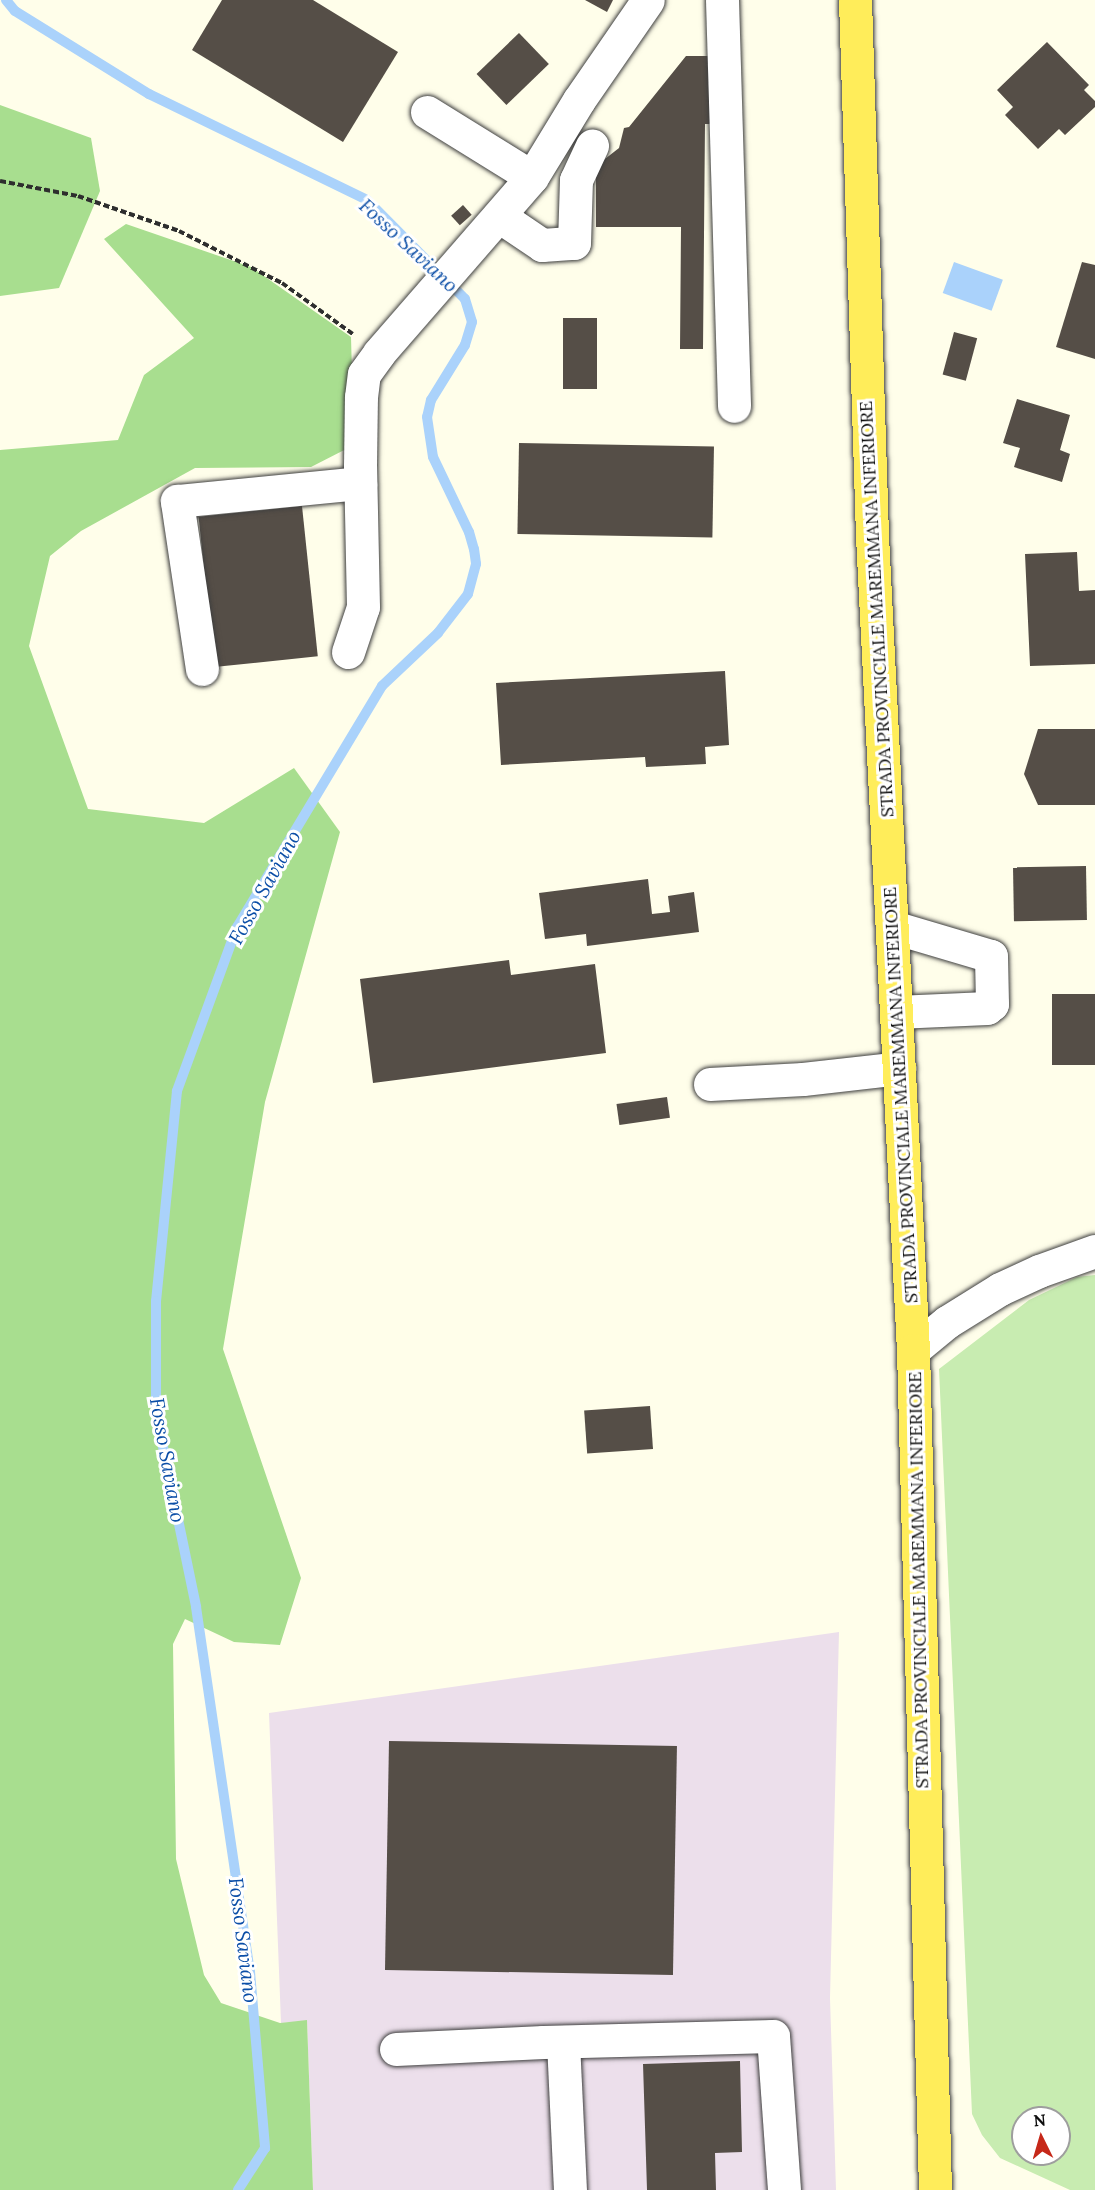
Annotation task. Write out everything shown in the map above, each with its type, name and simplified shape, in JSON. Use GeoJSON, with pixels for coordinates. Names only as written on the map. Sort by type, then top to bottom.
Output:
{"type":"FeatureCollection","features":[{"type":"Feature","properties":{"kind":"main road","name":"STRADA PROVINCIALE MAREMMANA INFERIORE"},"geometry":{"type":"LineString","coordinates":[[855,0],[872,536],[914,1350],[940,2190]]}},
{"type":"Feature","properties":{"kind":"street"},"geometry":{"type":"LineString","coordinates":[[348,652],[363,607],[360,483],[364,374],[379,353],[532,177],[579,100],[648,0]]}},
{"type":"Feature","properties":{"kind":"street"},"geometry":{"type":"LineString","coordinates":[[722,0],[734,406]]}},
{"type":"Feature","properties":{"kind":"street"},"geometry":{"type":"LineString","coordinates":[[427,112],[532,177]]}},
{"type":"Feature","properties":{"kind":"street"},"geometry":{"type":"LineString","coordinates":[[499,216],[542,245],[574,243],[576,180],[592,145]]}},
{"type":"Feature","properties":{"kind":"street"},"geometry":{"type":"LineString","coordinates":[[202,669],[177,501],[360,483]]}},
{"type":"Feature","properties":{"kind":"street"},"geometry":{"type":"LineString","coordinates":[[893,927],[991,956],[993,1004],[987,1008],[896,1012]]}},
{"type":"Feature","properties":{"kind":"street"},"geometry":{"type":"LineString","coordinates":[[710,1084],[803,1079],[899,1068]]}},
{"type":"Feature","properties":{"kind":"street"},"geometry":{"type":"LineString","coordinates":[[914,1350],[947,1322],[1000,1289],[1039,1271],[1095,1251]]}},
{"type":"Feature","properties":{"kind":"street"},"geometry":{"type":"LineString","coordinates":[[396,2049],[773,2036],[784,2190]]}},
{"type":"Feature","properties":{"kind":"street"},"geometry":{"type":"LineString","coordinates":[[563,2042],[570,2190]]}},
{"type":"Feature","properties":{"kind":"path"},"geometry":{"type":"LineString","coordinates":[[0,181],[78,196],[179,231],[282,283],[379,353]]}},
{"type":"Feature","properties":{"kind":"shaded area"},"geometry":{"type":"Polygon","coordinates":[[[839,1632],[830,1998],[836,2190],[313,2190],[307,2021],[281,2023],[269,1713],[839,1632]]]}},
{"type":"Feature","properties":{"kind":"green space"},"geometry":{"type":"Polygon","coordinates":[[[0,105],[91,138],[100,191],[59,288],[0,296],[0,105]]]}},
{"type":"Feature","properties":{"kind":"green space"},"geometry":{"type":"Polygon","coordinates":[[[126,224],[251,267],[351,337],[354,445],[311,467],[195,468],[81,531],[50,556],[29,646],[88,809],[204,823],[294,768],[340,832],[265,1102],[223,1349],[301,1578],[280,1645],[234,1642],[185,1619],[173,1644],[176,1859],[204,1975],[221,2003],[280,2023],[307,2020],[313,2190],[0,2190],[0,450],[118,440],[144,375],[194,338],[104,239],[126,224]]]}},
{"type":"Feature","properties":{"kind":"green space"},"geometry":{"type":"Polygon","coordinates":[[[1095,1275],[1095,2190],[1070,2190],[1018,2166],[1071,2166],[1071,2106],[1011,2106],[1011,2163],[1000,2158],[982,2135],[972,2114],[939,1369],[1029,1300],[1077,1277],[1095,1275]]]}},
{"type":"Feature","properties":{"kind":"water"},"geometry":{"type":"Polygon","coordinates":[[[954,262],[1003,280],[992,311],[943,293],[954,262]]]}},
{"type":"Feature","properties":{"kind":"building"},"geometry":{"type":"Polygon","coordinates":[[[222,0],[313,0],[398,52],[343,142],[192,50],[222,0]]]}},
{"type":"Feature","properties":{"kind":"building"},"geometry":{"type":"Polygon","coordinates":[[[585,0],[613,0],[607,12],[585,0]]]}},
{"type":"Feature","properties":{"kind":"building"},"geometry":{"type":"Polygon","coordinates":[[[519,33],[549,64],[506,105],[477,74],[519,33]]]}},
{"type":"Feature","properties":{"kind":"building"},"geometry":{"type":"Polygon","coordinates":[[[1047,42],[1089,85],[1084,90],[1095,101],[1095,107],[1065,135],[1059,129],[1038,149],[1005,115],[1013,107],[997,90],[1047,42]]]}},
{"type":"Feature","properties":{"kind":"building"},"geometry":{"type":"Polygon","coordinates":[[[686,56],[712,56],[711,124],[705,124],[703,349],[680,349],[681,227],[596,227],[596,166],[619,148],[624,128],[629,127],[686,56]]]}},
{"type":"Feature","properties":{"kind":"building"},"geometry":{"type":"Polygon","coordinates":[[[463,205],[472,215],[460,225],[451,216],[463,205]]]}},
{"type":"Feature","properties":{"kind":"building"},"geometry":{"type":"Polygon","coordinates":[[[1082,262],[1095,265],[1095,359],[1056,347],[1082,262]]]}},
{"type":"Feature","properties":{"kind":"building"},"geometry":{"type":"Polygon","coordinates":[[[563,318],[597,318],[597,389],[563,389],[563,318]]]}},
{"type":"Feature","properties":{"kind":"building"},"geometry":{"type":"Polygon","coordinates":[[[954,332],[977,338],[966,381],[943,375],[954,332]]]}},
{"type":"Feature","properties":{"kind":"building"},"geometry":{"type":"Polygon","coordinates":[[[1017,399],[1070,415],[1060,450],[1070,454],[1062,482],[1014,467],[1020,448],[1003,443],[1017,399]]]}},
{"type":"Feature","properties":{"kind":"building"},"geometry":{"type":"Polygon","coordinates":[[[519,443],[714,446],[712,537],[517,534],[519,443]]]}},
{"type":"Feature","properties":{"kind":"building"},"geometry":{"type":"Polygon","coordinates":[[[302,506],[318,656],[214,667],[199,517],[302,506]]]}},
{"type":"Feature","properties":{"kind":"building"},"geometry":{"type":"Polygon","coordinates":[[[1077,552],[1079,591],[1095,590],[1095,664],[1030,666],[1025,554],[1077,552]]]}},
{"type":"Feature","properties":{"kind":"building"},"geometry":{"type":"Polygon","coordinates":[[[725,671],[729,745],[705,747],[706,764],[646,767],[645,757],[501,765],[496,683],[725,671]]]}},
{"type":"Feature","properties":{"kind":"building"},"geometry":{"type":"Polygon","coordinates":[[[1038,729],[1095,729],[1095,805],[1038,805],[1024,774],[1038,729]]]}},
{"type":"Feature","properties":{"kind":"building"},"geometry":{"type":"Polygon","coordinates":[[[1086,866],[1087,920],[1014,921],[1013,867],[1086,866]]]}},
{"type":"Feature","properties":{"kind":"building"},"geometry":{"type":"Polygon","coordinates":[[[648,879],[652,914],[670,912],[668,896],[694,892],[699,932],[587,946],[586,934],[545,939],[539,893],[648,879]]]}},
{"type":"Feature","properties":{"kind":"building"},"geometry":{"type":"Polygon","coordinates":[[[509,960],[511,975],[595,964],[606,1053],[373,1083],[360,979],[509,960]]]}},
{"type":"Feature","properties":{"kind":"building"},"geometry":{"type":"Polygon","coordinates":[[[1052,994],[1095,994],[1095,1065],[1052,1065],[1052,994]]]}},
{"type":"Feature","properties":{"kind":"building"},"geometry":{"type":"Polygon","coordinates":[[[667,1097],[670,1118],[619,1125],[616,1104],[667,1097]]]}},
{"type":"Feature","properties":{"kind":"building"},"geometry":{"type":"Polygon","coordinates":[[[650,1406],[653,1449],[587,1453],[584,1411],[650,1406]]]}},
{"type":"Feature","properties":{"kind":"building"},"geometry":{"type":"Polygon","coordinates":[[[389,1741],[677,1746],[673,1975],[385,1970],[389,1741]]]}},
{"type":"Feature","properties":{"kind":"building"},"geometry":{"type":"Polygon","coordinates":[[[740,2061],[742,2152],[715,2153],[716,2190],[647,2190],[643,2064],[740,2061]]]}},
{"type":"Feature","properties":{"kind":"waterway","name":"Fosso Saviano"},"geometry":{"type":"LineString","coordinates":[[6,0],[15,11],[149,94],[367,200],[465,299],[472,322],[465,345],[431,400],[427,417],[433,457],[469,532],[474,549],[476,564],[468,594],[438,633],[382,686],[237,927],[177,1091],[156,1301],[156,1413],[196,1607],[250,1972],[265,2148],[238,2190]]}}]}
